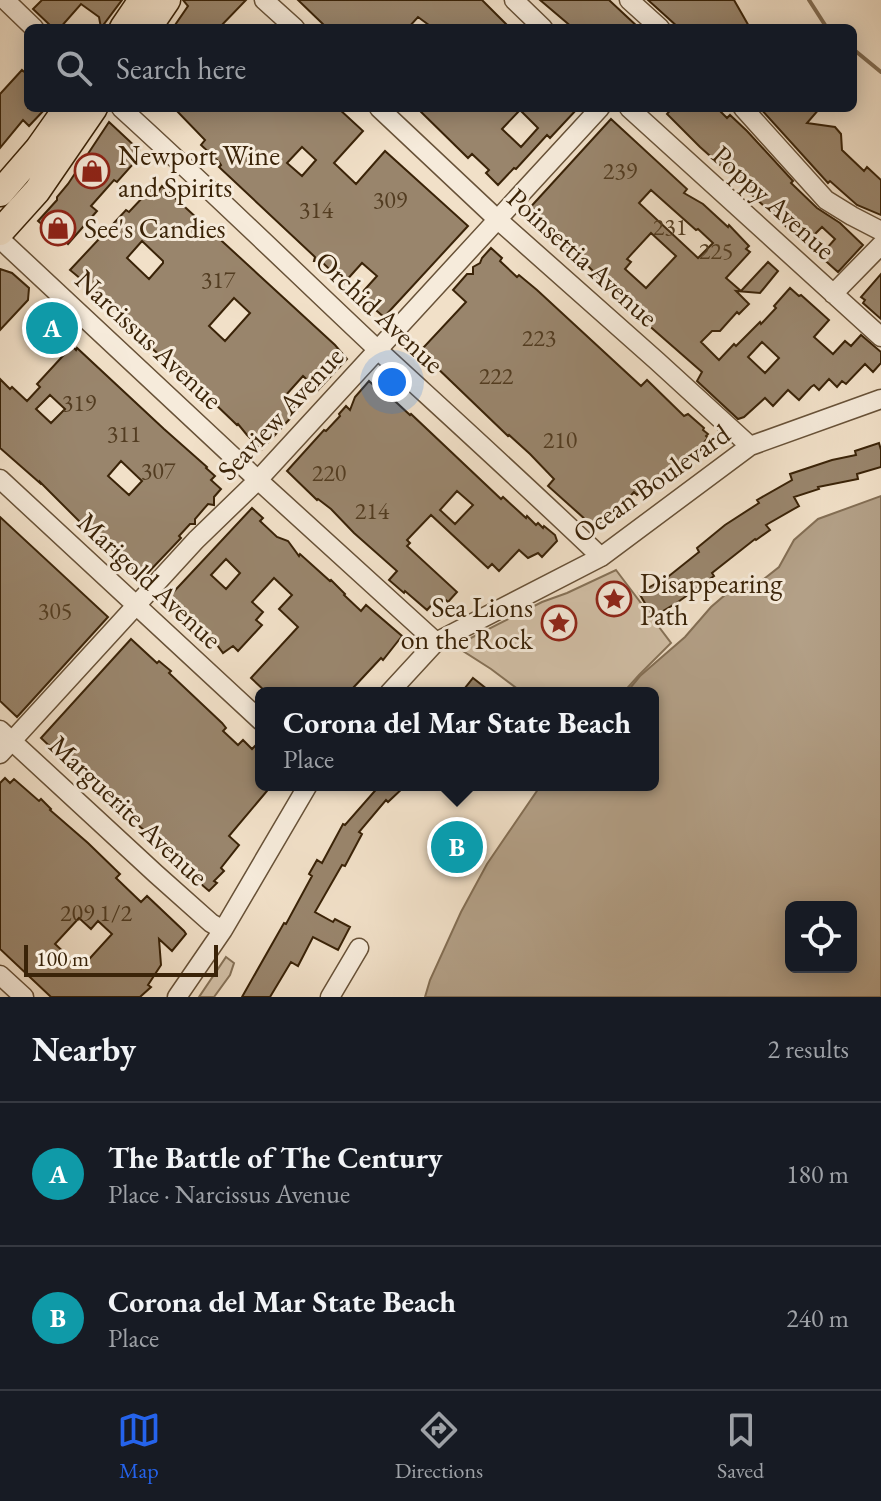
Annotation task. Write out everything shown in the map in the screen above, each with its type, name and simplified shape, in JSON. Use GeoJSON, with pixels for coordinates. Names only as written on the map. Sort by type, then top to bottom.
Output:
{"type":"FeatureCollection","features":[{"type":"Feature","properties":{"kind":"highway"},"geometry":{"type":"LineString","coordinates":[[126,24],[142,0]]}},
{"type":"Feature","properties":{"kind":"highway"},"geometry":{"type":"LineString","coordinates":[[151,24],[167,0]]}},
{"type":"Feature","properties":{"kind":"highway"},"geometry":{"type":"LineString","coordinates":[[0,193],[38,149],[64,112]]}},
{"type":"Feature","properties":{"kind":"highway"},"geometry":{"type":"LineString","coordinates":[[0,232],[37,191],[91,112]]}},
{"type":"Feature","properties":{"kind":"street"},"geometry":{"type":"LineString","coordinates":[[5,0],[30,24]]}},
{"type":"Feature","properties":{"kind":"street"},"geometry":{"type":"LineString","coordinates":[[264,0],[291,24]]}},
{"type":"Feature","properties":{"kind":"street"},"geometry":{"type":"LineString","coordinates":[[514,0],[539,24]]}},
{"type":"Feature","properties":{"kind":"street"},"geometry":{"type":"LineString","coordinates":[[629,0],[656,24]]}},
{"type":"Feature","properties":{"kind":"street","name":"Orchid Avenue"},"geometry":{"type":"LineString","coordinates":[[125,112],[601,557]]}},
{"type":"Feature","properties":{"kind":"street","name":"Poinsettia Avenue"},"geometry":{"type":"LineString","coordinates":[[383,112],[497,219],[750,446]]}},
{"type":"Feature","properties":{"kind":"street","name":"Seaview Avenue"},"geometry":{"type":"LineString","coordinates":[[4,741],[137,606],[196,540],[258,480],[596,112]]}},
{"type":"Feature","properties":{"kind":"street","name":"Poppy Avenue"},"geometry":{"type":"LineString","coordinates":[[633,112],[881,337]]}},
{"type":"Feature","properties":{"kind":"street"},"geometry":{"type":"LineString","coordinates":[[747,112],[826,200],[881,231]]}},
{"type":"Feature","properties":{"kind":"street","name":"Narcissus Avenue"},"geometry":{"type":"LineString","coordinates":[[0,239],[436,642]]}},
{"type":"Feature","properties":{"kind":"street"},"geometry":{"type":"LineString","coordinates":[[833,294],[881,245]]}},
{"type":"Feature","properties":{"kind":"street","name":"Ocean Boulevard"},"geometry":{"type":"LineString","coordinates":[[395,687],[436,642],[601,557],[750,446],[881,399]]}},
{"type":"Feature","properties":{"kind":"street","name":"Marigold Avenue"},"geometry":{"type":"LineString","coordinates":[[0,479],[255,715]]}},
{"type":"Feature","properties":{"kind":"street","name":"Marguerite Avenue"},"geometry":{"type":"LineString","coordinates":[[4,741],[211,923],[223,930]]}},
{"type":"Feature","properties":{"kind":"street"},"geometry":{"type":"LineString","coordinates":[[177,997],[223,930],[304,791]]}},
{"type":"Feature","properties":{"kind":"street"},"geometry":{"type":"LineString","coordinates":[[330,997],[359,948]]}},
{"type":"Feature","properties":{"kind":"street"},"geometry":{"type":"LineString","coordinates":[[0,975],[24,997]]}},
{"type":"Feature","properties":{"kind":"shaded area"},"geometry":{"type":"Polygon","coordinates":[[[881,496],[881,997],[425,997],[461,912],[487,864],[537,791],[659,791],[659,687],[631,687],[732,589],[760,582],[779,567],[794,540],[818,519],[881,496]]]}},
{"type":"Feature","properties":{"kind":"shaded area"},"geometry":{"type":"Polygon","coordinates":[[[616,570],[671,643],[628,687],[515,687],[463,651],[459,644],[542,602],[616,570]]]}},
{"type":"Feature","properties":{"kind":"shaded area"},"geometry":{"type":"Polygon","coordinates":[[[226,957],[234,963],[230,975],[214,997],[199,997],[226,957]]]}},
{"type":"Feature","properties":{"kind":"building"},"geometry":{"type":"Polygon","coordinates":[[[42,0],[122,0],[104,24],[100,24],[99,17],[81,4],[64,24],[49,24],[33,9],[42,0]]]}},
{"type":"Feature","properties":{"kind":"building"},"geometry":{"type":"Polygon","coordinates":[[[183,0],[246,0],[223,24],[176,24],[188,6],[183,0]]]}},
{"type":"Feature","properties":{"kind":"building"},"geometry":{"type":"Polygon","coordinates":[[[298,0],[482,0],[506,24],[428,24],[418,17],[412,24],[323,24],[298,0]]]}},
{"type":"Feature","properties":{"kind":"building"},"geometry":{"type":"Polygon","coordinates":[[[540,0],[609,0],[635,24],[568,24],[540,0]]]}},
{"type":"Feature","properties":{"kind":"building"},"geometry":{"type":"Polygon","coordinates":[[[648,0],[734,0],[748,24],[675,24],[648,0]]]}},
{"type":"Feature","properties":{"kind":"building"},"geometry":{"type":"Polygon","coordinates":[[[22,70],[24,112],[42,112],[29,126],[23,120],[0,148],[0,94],[22,70]]]}},
{"type":"Feature","properties":{"kind":"building"},"geometry":{"type":"Polygon","coordinates":[[[178,112],[342,112],[363,131],[334,163],[356,184],[385,151],[468,226],[384,317],[359,296],[377,276],[362,263],[344,283],[324,264],[314,261],[315,257],[219,167],[219,162],[201,145],[205,140],[178,112]],[[302,147],[287,163],[302,176],[316,160],[302,147]]]}},
{"type":"Feature","properties":{"kind":"building"},"geometry":{"type":"Polygon","coordinates":[[[421,112],[518,112],[502,129],[521,147],[538,128],[522,112],[574,112],[498,185],[486,173],[489,170],[472,154],[468,158],[421,112]]]}},
{"type":"Feature","properties":{"kind":"building"},"geometry":{"type":"Polygon","coordinates":[[[721,112],[727,118],[730,115],[793,181],[791,183],[863,245],[838,272],[820,256],[835,239],[822,227],[805,244],[667,114],[721,112]]]}},
{"type":"Feature","properties":{"kind":"building"},"geometry":{"type":"Polygon","coordinates":[[[764,112],[817,112],[807,123],[835,127],[841,134],[842,150],[864,171],[867,167],[881,180],[881,215],[857,205],[830,181],[828,183],[764,112]]]}},
{"type":"Feature","properties":{"kind":"building"},"geometry":{"type":"Polygon","coordinates":[[[611,119],[687,189],[684,193],[729,225],[749,246],[746,249],[750,252],[726,278],[741,291],[768,262],[778,271],[760,293],[736,291],[749,304],[720,331],[712,331],[701,342],[719,360],[761,324],[790,288],[829,320],[814,337],[833,354],[845,341],[851,346],[861,335],[881,352],[881,363],[873,372],[865,364],[846,384],[842,381],[837,387],[829,379],[819,390],[814,385],[799,400],[788,390],[773,406],[765,398],[738,419],[697,381],[702,372],[638,316],[571,249],[526,212],[611,119]],[[651,190],[639,203],[698,258],[713,243],[651,190]],[[651,233],[627,259],[631,262],[625,269],[646,288],[676,256],[651,233]],[[762,342],[748,357],[765,373],[779,358],[762,342]]]}},
{"type":"Feature","properties":{"kind":"building"},"geometry":{"type":"Polygon","coordinates":[[[109,122],[139,150],[134,155],[137,158],[91,206],[97,211],[68,244],[38,221],[57,200],[109,122]]]}},
{"type":"Feature","properties":{"kind":"building"},"geometry":{"type":"Polygon","coordinates":[[[151,185],[159,190],[162,186],[347,359],[318,390],[303,376],[286,395],[298,410],[262,449],[70,270],[151,185]],[[142,241],[127,258],[149,279],[163,261],[142,241]],[[234,298],[209,326],[225,341],[250,313],[234,298]]]}},
{"type":"Feature","properties":{"kind":"building"},"geometry":{"type":"Polygon","coordinates":[[[491,248],[517,277],[519,275],[537,290],[641,386],[647,380],[684,416],[688,414],[708,434],[694,453],[690,452],[637,495],[634,492],[616,512],[614,510],[608,514],[595,528],[548,486],[554,479],[530,454],[431,362],[429,364],[420,356],[423,348],[466,302],[453,290],[467,274],[473,274],[473,267],[491,248]]]}},
{"type":"Feature","properties":{"kind":"building"},"geometry":{"type":"Polygon","coordinates":[[[0,269],[12,273],[29,288],[28,300],[0,330],[0,269]]]}},
{"type":"Feature","properties":{"kind":"building"},"geometry":{"type":"Polygon","coordinates":[[[881,274],[881,319],[863,303],[865,300],[861,297],[881,274]]]}},
{"type":"Feature","properties":{"kind":"building"},"geometry":{"type":"Polygon","coordinates":[[[72,346],[77,348],[215,476],[211,480],[221,489],[214,497],[214,505],[208,504],[195,519],[195,524],[190,524],[179,536],[181,538],[143,578],[0,448],[0,379],[27,401],[40,387],[37,384],[72,346]],[[50,395],[36,409],[51,423],[65,409],[50,395]],[[121,461],[108,476],[129,495],[142,481],[121,461]]]}},
{"type":"Feature","properties":{"kind":"building"},"geometry":{"type":"Polygon","coordinates":[[[369,381],[382,393],[384,391],[501,499],[503,497],[536,525],[544,526],[555,535],[557,541],[542,557],[538,553],[528,558],[519,550],[499,571],[492,564],[488,568],[431,515],[407,540],[410,543],[407,546],[457,592],[448,602],[446,600],[444,603],[438,598],[427,610],[389,580],[397,571],[287,471],[346,406],[350,410],[355,397],[369,381]],[[457,491],[440,510],[455,524],[473,505],[457,491]]]}},
{"type":"Feature","properties":{"kind":"building"},"geometry":{"type":"Polygon","coordinates":[[[879,443],[881,467],[857,474],[858,479],[818,487],[794,497],[799,506],[766,525],[770,530],[712,573],[714,576],[653,617],[639,593],[669,576],[699,552],[697,548],[725,525],[759,503],[757,500],[792,480],[790,474],[856,455],[855,451],[879,443]]]}},
{"type":"Feature","properties":{"kind":"building"},"geometry":{"type":"Polygon","coordinates":[[[252,508],[263,518],[260,521],[277,537],[288,541],[299,556],[331,580],[361,611],[366,605],[402,636],[383,660],[381,658],[354,687],[261,687],[251,678],[298,627],[279,609],[292,595],[274,578],[252,602],[263,612],[256,620],[262,625],[238,651],[233,646],[223,653],[212,638],[210,641],[166,600],[252,508]],[[226,559],[211,575],[226,589],[240,573],[226,559]]]}},
{"type":"Feature","properties":{"kind":"building"},"geometry":{"type":"Polygon","coordinates":[[[0,517],[108,617],[17,717],[0,701],[0,517]]]}},
{"type":"Feature","properties":{"kind":"building"},"geometry":{"type":"Polygon","coordinates":[[[131,639],[157,663],[159,661],[171,671],[169,673],[222,723],[226,728],[223,731],[238,745],[243,740],[252,749],[255,746],[255,791],[267,791],[229,836],[239,845],[221,868],[224,871],[209,891],[119,810],[76,766],[41,738],[131,639]]]}},
{"type":"Feature","properties":{"kind":"building"},"geometry":{"type":"Polygon","coordinates":[[[473,678],[484,687],[466,687],[473,678]]]}},
{"type":"Feature","properties":{"kind":"building"},"geometry":{"type":"Polygon","coordinates":[[[5,778],[10,783],[14,779],[39,801],[41,799],[120,874],[116,878],[141,902],[147,896],[186,934],[172,951],[159,939],[161,965],[148,985],[151,987],[140,997],[51,997],[0,949],[0,783],[5,778]],[[79,918],[55,944],[81,968],[112,934],[98,921],[91,929],[79,918]]]}},
{"type":"Feature","properties":{"kind":"building"},"geometry":{"type":"Polygon","coordinates":[[[375,791],[400,791],[388,802],[386,800],[359,832],[362,834],[345,866],[342,865],[315,912],[350,927],[338,950],[313,937],[298,966],[291,962],[270,997],[242,997],[286,924],[312,876],[309,874],[317,860],[322,863],[345,825],[375,791]]]}},
{"type":"Feature","properties":{"kind":"waterway"},"geometry":{"type":"LineString","coordinates":[[809,0],[824,24]]}},
{"type":"Feature","properties":{"kind":"waterway"},"geometry":{"type":"LineString","coordinates":[[857,52],[881,72]]}},
{"type":"Feature","properties":{"kind":"place","name":"Newport Wine and Spirits"},"geometry":{"type":"Point","coordinates":[92,171]}},
{"type":"Feature","properties":{"kind":"place","name":"See's Candies"},"geometry":{"type":"Point","coordinates":[58,228]}},
{"type":"Feature","properties":{"kind":"place","name":"The Battle of The Century"},"geometry":{"type":"Point","coordinates":[52,328]}},
{"type":"Feature","properties":{"kind":"place","name":"Disappearing Path"},"geometry":{"type":"Point","coordinates":[614,599]}},
{"type":"Feature","properties":{"kind":"place","name":"Sea Lions on the Rock"},"geometry":{"type":"Point","coordinates":[559,623]}},
{"type":"Feature","properties":{"kind":"place","name":"Corona del Mar State Beach"},"geometry":{"type":"Point","coordinates":[457,847]}}]}
